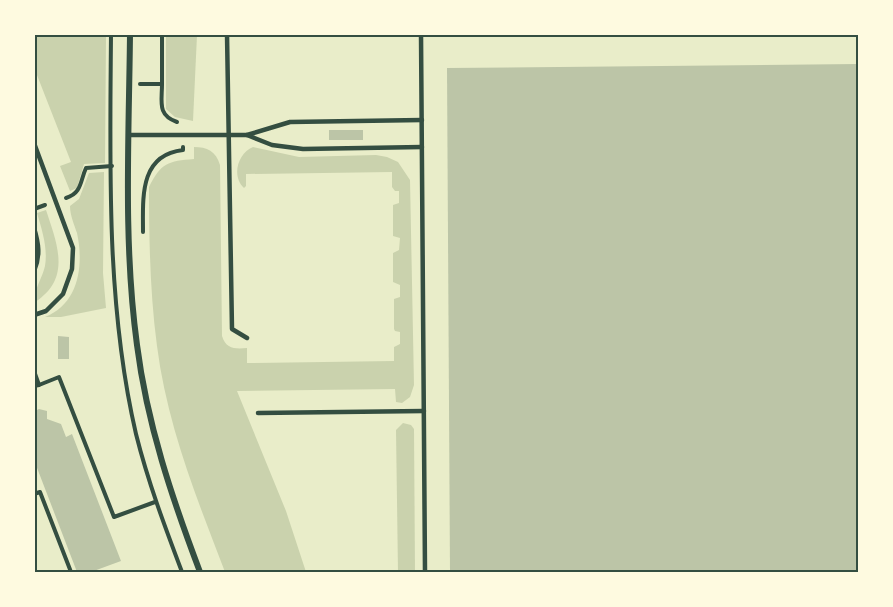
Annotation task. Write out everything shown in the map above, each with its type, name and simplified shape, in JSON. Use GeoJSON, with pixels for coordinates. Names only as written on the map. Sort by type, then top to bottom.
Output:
{"type":"FeatureCollection","features":[{"type":"Feature","properties":{"kind":"street"},"geometry":{"type":"LineString","coordinates":[[130,34],[130,261],[134,320],[140,363],[161,460],[170,492],[200,573]]}},
{"type":"Feature","properties":{"kind":"lane"},"geometry":{"type":"LineString","coordinates":[[227,34],[232,329],[247,338]]}},
{"type":"Feature","properties":{"kind":"lane"},"geometry":{"type":"LineString","coordinates":[[421,34],[425,573]]}},
{"type":"Feature","properties":{"kind":"lane"},"geometry":{"type":"LineString","coordinates":[[129,135],[248,135],[290,122],[422,120]]}},
{"type":"Feature","properties":{"kind":"lane"},"geometry":{"type":"LineString","coordinates":[[248,135],[289,149],[422,147]]}},
{"type":"Feature","properties":{"kind":"lane"},"geometry":{"type":"LineString","coordinates":[[34,143],[73,248],[72,269],[63,294],[46,310],[34,315]]}},
{"type":"Feature","properties":{"kind":"lane"},"geometry":{"type":"LineString","coordinates":[[258,413],[424,411]]}},
{"type":"Feature","properties":{"kind":"path"},"geometry":{"type":"LineString","coordinates":[[143,237],[143,190],[148,175],[163,155],[183,150],[183,123],[171,120],[162,111],[162,34]]}},
{"type":"Feature","properties":{"kind":"path"},"geometry":{"type":"LineString","coordinates":[[111,84],[162,84]]}},
{"type":"Feature","properties":{"kind":"path"},"geometry":{"type":"LineString","coordinates":[[89,166],[112,166]]}},
{"type":"Feature","properties":{"kind":"path"},"geometry":{"type":"LineString","coordinates":[[34,226],[40,246],[39,261],[34,272]]}},
{"type":"Feature","properties":{"kind":"path"},"geometry":{"type":"LineString","coordinates":[[34,371],[37,386],[59,377],[114,517],[155,502]]}},
{"type":"Feature","properties":{"kind":"path"},"geometry":{"type":"LineString","coordinates":[[34,494],[40,492],[71,573]]}},
{"type":"Feature","properties":{"kind":"green space"},"geometry":{"type":"Polygon","coordinates":[[[35,35],[106,35],[105,163],[84,164],[77,188],[70,191],[60,166],[71,162],[35,70],[35,35]]]}},
{"type":"Feature","properties":{"kind":"green space"},"geometry":{"type":"Polygon","coordinates":[[[166,35],[197,35],[193,121],[175,117],[166,109],[166,35]]]}},
{"type":"Feature","properties":{"kind":"green space"},"geometry":{"type":"Polygon","coordinates":[[[194,147],[210,151],[216,156],[220,165],[222,336],[226,344],[232,347],[247,348],[247,363],[394,361],[394,347],[400,344],[400,332],[394,329],[394,299],[400,297],[400,285],[393,282],[393,253],[399,250],[400,238],[393,236],[393,205],[399,203],[399,191],[395,191],[392,187],[392,172],[246,174],[244,188],[237,171],[243,154],[253,147],[299,157],[376,155],[398,162],[410,180],[414,385],[410,397],[402,403],[396,402],[395,389],[237,391],[286,511],[306,572],[225,572],[184,461],[168,404],[157,346],[153,307],[149,187],[157,173],[166,165],[194,159],[194,147]]]}},
{"type":"Feature","properties":{"kind":"green space"},"geometry":{"type":"Polygon","coordinates":[[[104,172],[103,273],[106,308],[61,317],[45,317],[65,303],[72,293],[79,270],[79,245],[70,206],[79,199],[89,173],[104,172]]]}},
{"type":"Feature","properties":{"kind":"green space"},"geometry":{"type":"Polygon","coordinates":[[[46,210],[57,248],[58,271],[47,293],[35,302],[46,259],[44,239],[37,213],[46,210]]]}},
{"type":"Feature","properties":{"kind":"green space"},"geometry":{"type":"Polygon","coordinates":[[[403,423],[411,425],[414,429],[415,572],[398,572],[396,430],[403,423]]]}},
{"type":"Feature","properties":{"kind":"building"},"geometry":{"type":"Polygon","coordinates":[[[858,64],[858,572],[450,572],[447,68],[858,64]]]}},
{"type":"Feature","properties":{"kind":"building"},"geometry":{"type":"Polygon","coordinates":[[[329,130],[363,130],[363,140],[329,140],[329,130]]]}},
{"type":"Feature","properties":{"kind":"building"},"geometry":{"type":"Polygon","coordinates":[[[58,336],[69,337],[69,359],[58,359],[58,336]]]}},
{"type":"Feature","properties":{"kind":"building"},"geometry":{"type":"Polygon","coordinates":[[[37,410],[47,411],[47,419],[61,424],[66,437],[72,434],[121,561],[91,572],[77,572],[34,460],[34,423],[37,422],[37,410]]]}}]}
